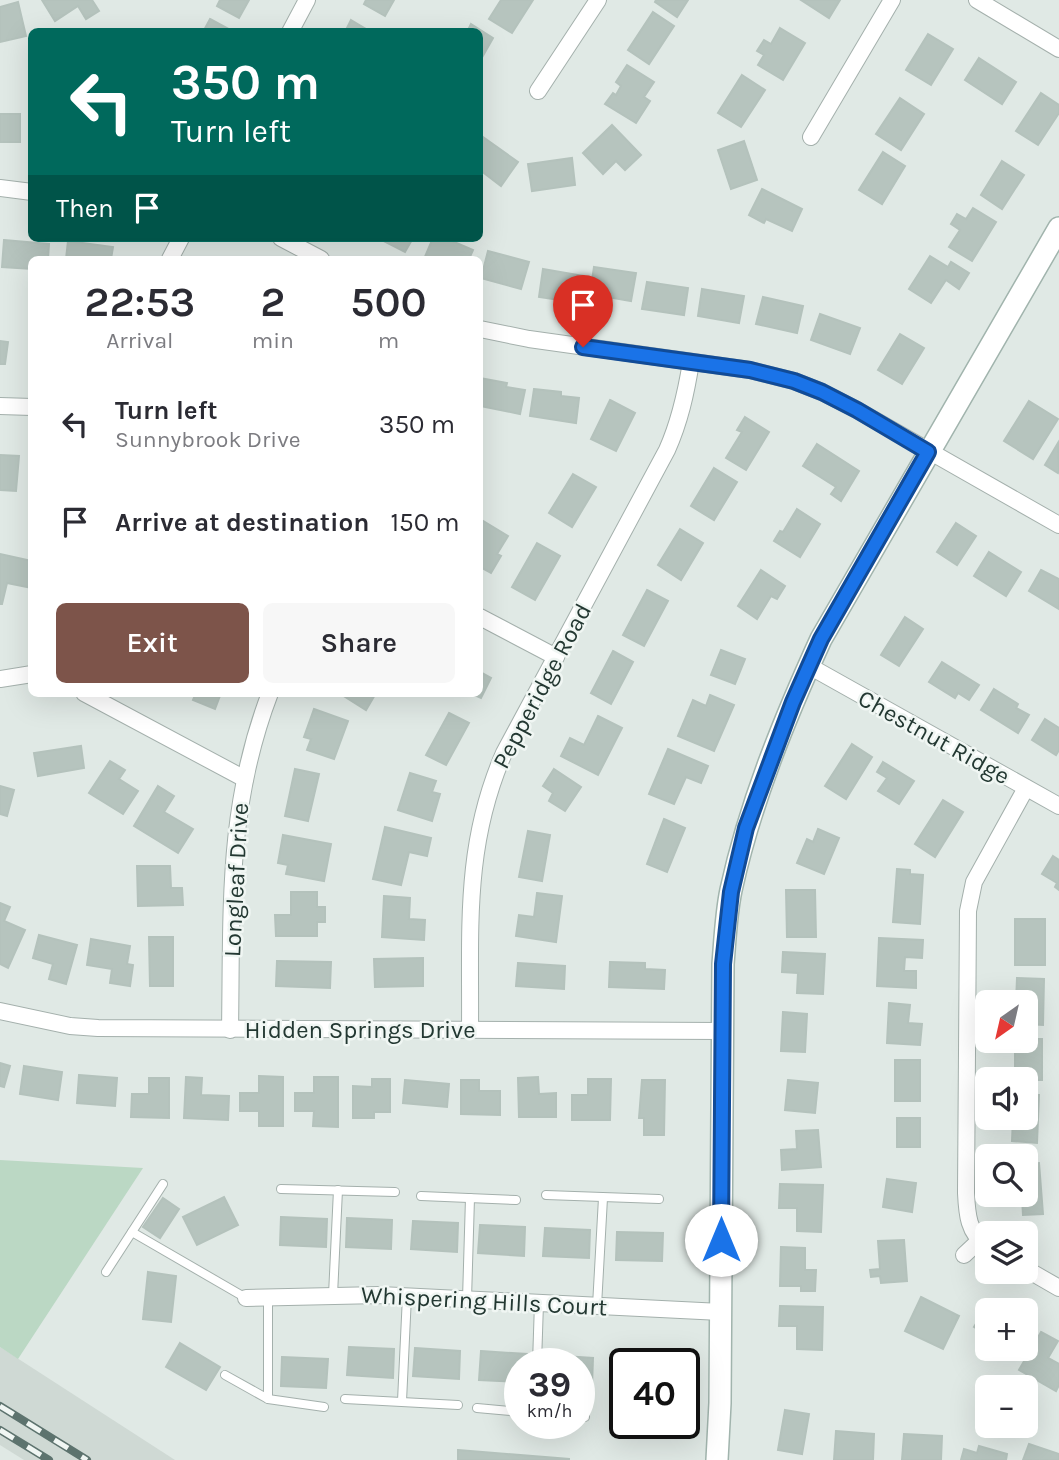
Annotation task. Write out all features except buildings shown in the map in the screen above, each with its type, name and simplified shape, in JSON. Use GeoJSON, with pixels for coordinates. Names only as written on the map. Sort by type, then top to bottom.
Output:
{"type":"FeatureCollection","features":[{"type":"Feature","properties":{"kind":"street"},"geometry":{"type":"LineString","coordinates":[[292,28],[307,0]]}},
{"type":"Feature","properties":{"kind":"street"},"geometry":{"type":"LineString","coordinates":[[538,91],[598,0]]}},
{"type":"Feature","properties":{"kind":"street"},"geometry":{"type":"LineString","coordinates":[[811,137],[892,0]]}},
{"type":"Feature","properties":{"kind":"street"},"geometry":{"type":"LineString","coordinates":[[977,0],[1059,49]]}},
{"type":"Feature","properties":{"kind":"street"},"geometry":{"type":"LineString","coordinates":[[0,188],[28,192]]}},
{"type":"Feature","properties":{"kind":"street"},"geometry":{"type":"LineString","coordinates":[[717,1460],[721,1312],[723,964],[731,892],[746,828],[793,702],[833,616],[1059,228]]}},
{"type":"Feature","properties":{"kind":"street"},"geometry":{"type":"LineString","coordinates":[[289,242],[315,256]]}},
{"type":"Feature","properties":{"kind":"street"},"geometry":{"type":"LineString","coordinates":[[483,330],[529,339],[750,370],[794,381],[857,410],[1059,525]]}},
{"type":"Feature","properties":{"kind":"street","name":"Pepperidge Road"},"geometry":{"type":"LineString","coordinates":[[470,1030],[471,881],[480,824],[494,776],[667,450],[684,405],[691,362]]}},
{"type":"Feature","properties":{"kind":"street"},"geometry":{"type":"LineString","coordinates":[[0,405],[28,407]]}},
{"type":"Feature","properties":{"kind":"street"},"geometry":{"type":"LineString","coordinates":[[483,619],[556,657]]}},
{"type":"Feature","properties":{"kind":"street","name":"Chestnut Ridge"},"geometry":{"type":"LineString","coordinates":[[809,666],[1059,806]]}},
{"type":"Feature","properties":{"kind":"street"},"geometry":{"type":"LineString","coordinates":[[0,679],[28,675]]}},
{"type":"Feature","properties":{"kind":"street"},"geometry":{"type":"LineString","coordinates":[[91,697],[245,779]]}},
{"type":"Feature","properties":{"kind":"street","name":"Longleaf Drive"},"geometry":{"type":"LineString","coordinates":[[230,1030],[232,872],[239,808],[254,741],[269,697]]}},
{"type":"Feature","properties":{"kind":"street"},"geometry":{"type":"LineString","coordinates":[[975,1234],[967,1213],[966,1193],[969,901],[981,867],[1026,788]]}},
{"type":"Feature","properties":{"kind":"street","name":"Hidden Springs Drive"},"geometry":{"type":"LineString","coordinates":[[0,1012],[59,1024],[98,1028],[722,1031]]}},
{"type":"Feature","properties":{"kind":"street"},"geometry":{"type":"LineString","coordinates":[[964,1255],[975,1248]]}},
{"type":"Feature","properties":{"kind":"street"},"geometry":{"type":"LineString","coordinates":[[1038,1276],[1059,1288]]}},
{"type":"Feature","properties":{"kind":"street","name":"Whispering Hills Court"},"geometry":{"type":"LineString","coordinates":[[246,1298],[407,1296],[721,1312]]}},
{"type":"Feature","properties":{"kind":"lane"},"geometry":{"type":"LineString","coordinates":[[106,1272],[163,1184]]}},
{"type":"Feature","properties":{"kind":"lane"},"geometry":{"type":"LineString","coordinates":[[281,1189],[395,1192]]}},
{"type":"Feature","properties":{"kind":"lane"},"geometry":{"type":"LineString","coordinates":[[333,1295],[338,1190]]}},
{"type":"Feature","properties":{"kind":"lane"},"geometry":{"type":"LineString","coordinates":[[546,1195],[659,1199]]}},
{"type":"Feature","properties":{"kind":"lane"},"geometry":{"type":"LineString","coordinates":[[421,1196],[516,1200]]}},
{"type":"Feature","properties":{"kind":"lane"},"geometry":{"type":"LineString","coordinates":[[467,1300],[470,1198]]}},
{"type":"Feature","properties":{"kind":"lane"},"geometry":{"type":"LineString","coordinates":[[597,1306],[603,1198]]}},
{"type":"Feature","properties":{"kind":"lane"},"geometry":{"type":"LineString","coordinates":[[132,1232],[246,1298]]}},
{"type":"Feature","properties":{"kind":"lane"},"geometry":{"type":"LineString","coordinates":[[402,1401],[407,1296]]}},
{"type":"Feature","properties":{"kind":"lane"},"geometry":{"type":"LineString","coordinates":[[268,1297],[268,1399]]}},
{"type":"Feature","properties":{"kind":"lane"},"geometry":{"type":"LineString","coordinates":[[538,1348],[539,1303]]}},
{"type":"Feature","properties":{"kind":"lane"},"geometry":{"type":"LineString","coordinates":[[225,1375],[268,1399],[324,1407]]}},
{"type":"Feature","properties":{"kind":"lane"},"geometry":{"type":"LineString","coordinates":[[345,1399],[458,1405]]}},
{"type":"Feature","properties":{"kind":"lane"},"geometry":{"type":"LineString","coordinates":[[477,1408],[504,1411]]}},
{"type":"Feature","properties":{"kind":"shaded area"},"geometry":{"type":"Polygon","coordinates":[[[0,1347],[175,1460],[24,1460],[0,1445],[0,1347]]]}},
{"type":"Feature","properties":{"kind":"green space"},"geometry":{"type":"Polygon","coordinates":[[[0,1160],[143,1168],[18,1359],[0,1347],[0,1160]]]}},
{"type":"Feature","properties":{"kind":"railway"},"geometry":{"type":"LineString","coordinates":[[0,1406],[87,1460]]}},
{"type":"Feature","properties":{"kind":"railway"},"geometry":{"type":"LineString","coordinates":[[0,1430],[49,1460]]}},
{"type":"Feature","properties":{"kind":"route"},"geometry":{"type":"LineString","coordinates":[[583,347],[775,375],[822,392],[928,452],[821,639],[793,702],[746,828],[731,892],[723,964],[721,1240]]}}]}
